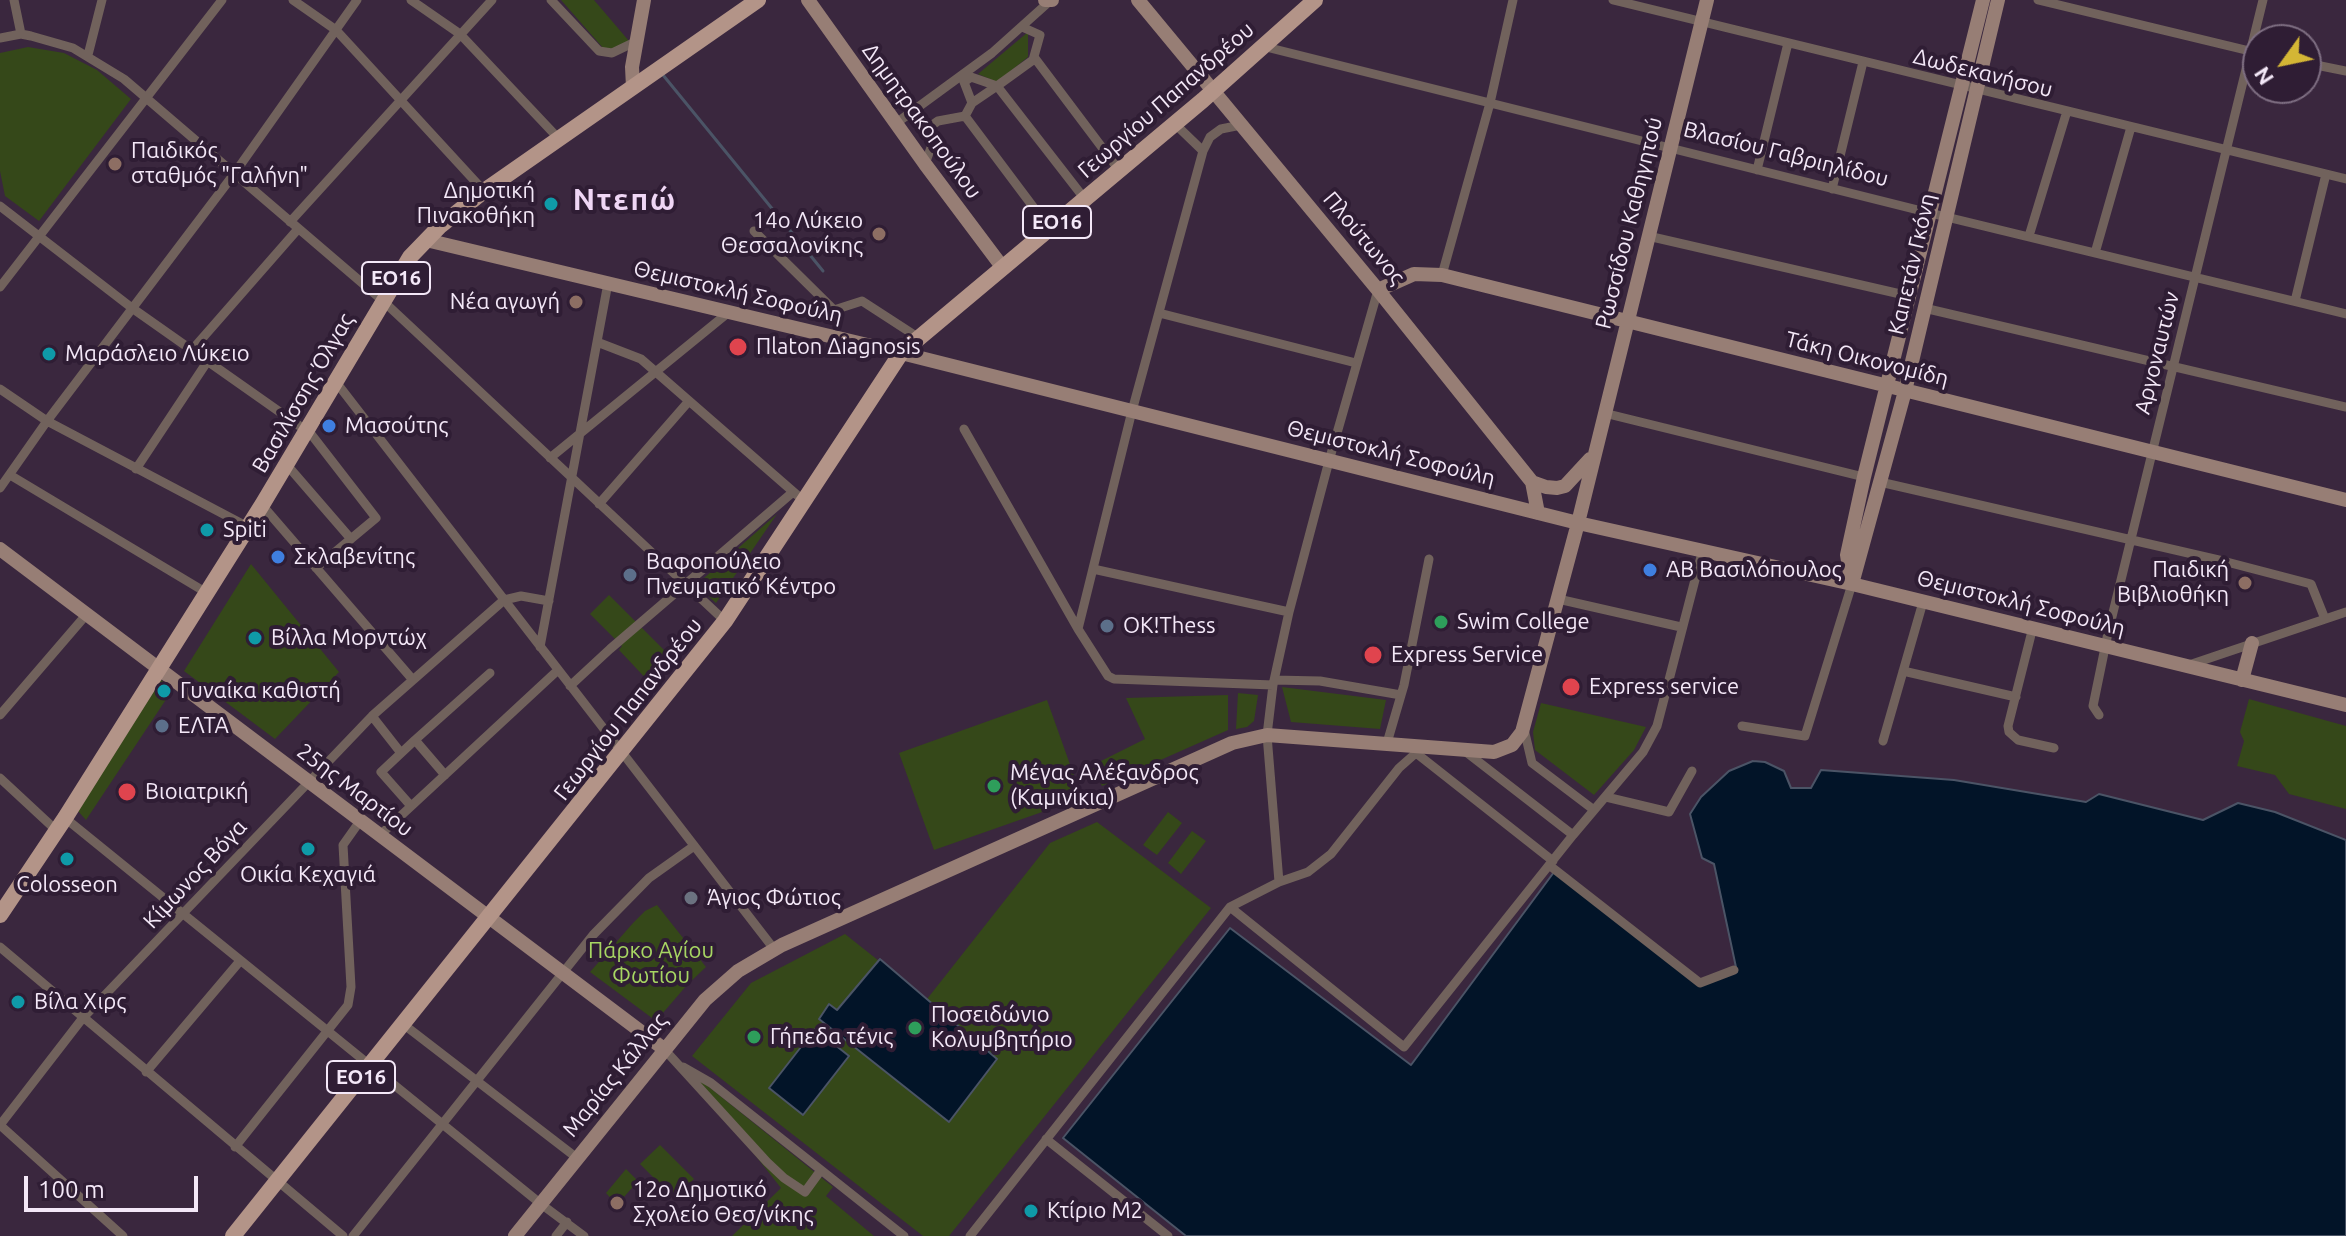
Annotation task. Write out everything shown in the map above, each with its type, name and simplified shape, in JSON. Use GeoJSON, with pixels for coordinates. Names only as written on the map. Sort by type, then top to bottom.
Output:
{"type":"FeatureCollection","features":[{"type":"Feature","properties":{"kind":"main road"},"geometry":{"type":"LineString","coordinates":[[633,87],[632,67],[644,0]]}},
{"type":"Feature","properties":{"kind":"main road","name":"Βασιλίσσης Όλγας"},"geometry":{"type":"LineString","coordinates":[[0,915],[61,824],[287,465],[403,267],[426,240],[484,191],[758,0]]}},
{"type":"Feature","properties":{"kind":"main road","name":"Δημητρακοπούλου"},"geometry":{"type":"LineString","coordinates":[[808,0],[895,124],[1003,268]]}},
{"type":"Feature","properties":{"kind":"main road","name":"Πλούτωνος"},"geometry":{"type":"LineString","coordinates":[[1138,0],[1532,482],[1538,513]]}},
{"type":"Feature","properties":{"kind":"main road","name":"Γεωργίου Παπανδρέου"},"geometry":{"type":"LineString","coordinates":[[233,1236],[725,621],[799,497],[901,353],[1315,0]]}},
{"type":"Feature","properties":{"kind":"main road","name":"Ρωσσίδου Καθηγητού"},"geometry":{"type":"LineString","coordinates":[[1578,523],[1707,0]]}},
{"type":"Feature","properties":{"kind":"main road","name":"Καπετάν Γκόνη"},"geometry":{"type":"LineString","coordinates":[[1852,584],[1905,391],[1946,217],[1983,0]]}},
{"type":"Feature","properties":{"kind":"main road","name":"Καπετάν Γκόνη"},"geometry":{"type":"LineString","coordinates":[[1852,584],[1847,555],[1909,296],[1930,213],[1998,0]]}},
{"type":"Feature","properties":{"kind":"main road","name":"Θεμιστοκλή Σοφούλη"},"geometry":{"type":"LineString","coordinates":[[426,240],[901,353],[1578,523],[1852,584],[2346,705]]}},
{"type":"Feature","properties":{"kind":"main road","name":"Τάκη Οικονομίδη"},"geometry":{"type":"LineString","coordinates":[[1378,290],[1414,274],[1442,275],[2346,498]]}},
{"type":"Feature","properties":{"kind":"main road"},"geometry":{"type":"LineString","coordinates":[[1532,482],[1546,487],[1565,486],[1593,456]]}},
{"type":"Feature","properties":{"kind":"main road"},"geometry":{"type":"LineString","coordinates":[[1522,729],[1578,523]]}},
{"type":"Feature","properties":{"kind":"main road","name":"25ης Μαρτίου"},"geometry":{"type":"LineString","coordinates":[[0,549],[664,1049]]}},
{"type":"Feature","properties":{"kind":"main road"},"geometry":{"type":"LineString","coordinates":[[2242,680],[2252,643]]}},
{"type":"Feature","properties":{"kind":"main road","name":"Μαρίας Κάλλας"},"geometry":{"type":"LineString","coordinates":[[515,1236],[705,1000],[725,981],[774,949],[1222,747],[1267,735],[1387,743],[1420,749],[1494,752],[1512,745],[1522,729]]}},
{"type":"Feature","properties":{"kind":"street"},"geometry":{"type":"LineString","coordinates":[[14,0],[21,34]]}},
{"type":"Feature","properties":{"kind":"street"},"geometry":{"type":"LineString","coordinates":[[88,55],[102,0]]}},
{"type":"Feature","properties":{"kind":"street"},"geometry":{"type":"LineString","coordinates":[[0,287],[222,0]]}},
{"type":"Feature","properties":{"kind":"street"},"geometry":{"type":"LineString","coordinates":[[293,0],[336,30],[484,191]]}},
{"type":"Feature","properties":{"kind":"street"},"geometry":{"type":"LineString","coordinates":[[0,488],[234,174],[357,0]]}},
{"type":"Feature","properties":{"kind":"street"},"geometry":{"type":"LineString","coordinates":[[411,0],[460,34],[559,139]]}},
{"type":"Feature","properties":{"kind":"street"},"geometry":{"type":"LineString","coordinates":[[290,222],[492,0]]}},
{"type":"Feature","properties":{"kind":"street"},"geometry":{"type":"LineString","coordinates":[[551,0],[602,53],[615,52],[637,41]]}},
{"type":"Feature","properties":{"kind":"street"},"geometry":{"type":"LineString","coordinates":[[895,124],[992,53],[1049,0]]}},
{"type":"Feature","properties":{"kind":"street"},"geometry":{"type":"LineString","coordinates":[[1442,275],[1490,103],[1513,0]]}},
{"type":"Feature","properties":{"kind":"street","name":"Δωδεκανήσου"},"geometry":{"type":"LineString","coordinates":[[1613,0],[2346,179]]}},
{"type":"Feature","properties":{"kind":"street"},"geometry":{"type":"LineString","coordinates":[[2038,0],[2242,49]]}},
{"type":"Feature","properties":{"kind":"street","name":"Αργοναυτών"},"geometry":{"type":"LineString","coordinates":[[2259,24],[2263,0]]}},
{"type":"Feature","properties":{"kind":"street"},"geometry":{"type":"LineString","coordinates":[[965,116],[972,103],[1034,57],[1040,35],[1022,27]]}},
{"type":"Feature","properties":{"kind":"street"},"geometry":{"type":"LineString","coordinates":[[0,38],[21,34],[60,43],[111,69],[382,300],[725,621]]}},
{"type":"Feature","properties":{"kind":"street"},"geometry":{"type":"LineString","coordinates":[[1757,170],[1788,43]]}},
{"type":"Feature","properties":{"kind":"street","name":"Βλασίου Γαβριηλίδου"},"geometry":{"type":"LineString","coordinates":[[1262,46],[2346,314]]}},
{"type":"Feature","properties":{"kind":"street"},"geometry":{"type":"LineString","coordinates":[[1034,57],[1119,170]]}},
{"type":"Feature","properties":{"kind":"street"},"geometry":{"type":"LineString","coordinates":[[1832,189],[1863,62]]}},
{"type":"Feature","properties":{"kind":"street"},"geometry":{"type":"LineString","coordinates":[[2322,66],[2346,71]]}},
{"type":"Feature","properties":{"kind":"street"},"geometry":{"type":"LineString","coordinates":[[972,103],[964,82],[971,77],[997,86],[1084,198]]}},
{"type":"Feature","properties":{"kind":"street","name":"Αργοναυτών"},"geometry":{"type":"LineString","coordinates":[[2099,715],[2093,706],[2105,647],[2242,94]]}},
{"type":"Feature","properties":{"kind":"street"},"geometry":{"type":"LineString","coordinates":[[2029,236],[2067,111]]}},
{"type":"Feature","properties":{"kind":"street"},"geometry":{"type":"LineString","coordinates":[[925,164],[933,142],[931,126],[938,121],[965,116]]}},
{"type":"Feature","properties":{"kind":"street"},"geometry":{"type":"LineString","coordinates":[[965,116],[1049,228]]}},
{"type":"Feature","properties":{"kind":"street"},"geometry":{"type":"LineString","coordinates":[[1174,123],[1203,151]]}},
{"type":"Feature","properties":{"kind":"street"},"geometry":{"type":"LineString","coordinates":[[1078,629],[1132,411],[1203,151],[1210,137],[1221,129],[1241,125]]}},
{"type":"Feature","properties":{"kind":"street"},"geometry":{"type":"LineString","coordinates":[[2095,253],[2131,127]]}},
{"type":"Feature","properties":{"kind":"street"},"geometry":{"type":"LineString","coordinates":[[2295,301],[2326,174]]}},
{"type":"Feature","properties":{"kind":"street"},"geometry":{"type":"LineString","coordinates":[[0,206],[132,308],[307,431],[376,518],[316,568]]}},
{"type":"Feature","properties":{"kind":"street"},"geometry":{"type":"LineString","coordinates":[[192,350],[298,229]]}},
{"type":"Feature","properties":{"kind":"street"},"geometry":{"type":"LineString","coordinates":[[754,231],[834,310],[862,301],[919,338]]}},
{"type":"Feature","properties":{"kind":"street"},"geometry":{"type":"LineString","coordinates":[[1648,236],[1909,296]]}},
{"type":"Feature","properties":{"kind":"street"},"geometry":{"type":"LineString","coordinates":[[540,647],[608,283]]}},
{"type":"Feature","properties":{"kind":"street"},"geometry":{"type":"LineString","coordinates":[[1279,882],[1267,735],[1274,682],[1329,461],[1378,290]]}},
{"type":"Feature","properties":{"kind":"street"},"geometry":{"type":"LineString","coordinates":[[1924,308],[2346,407]]}},
{"type":"Feature","properties":{"kind":"street"},"geometry":{"type":"LineString","coordinates":[[550,458],[729,312]]}},
{"type":"Feature","properties":{"kind":"street"},"geometry":{"type":"LineString","coordinates":[[1159,313],[1356,363]]}},
{"type":"Feature","properties":{"kind":"street"},"geometry":{"type":"LineString","coordinates":[[570,686],[685,584],[799,497],[636,356],[597,342]]}},
{"type":"Feature","properties":{"kind":"street"},"geometry":{"type":"LineString","coordinates":[[136,469],[207,362]]}},
{"type":"Feature","properties":{"kind":"street"},"geometry":{"type":"LineString","coordinates":[[336,382],[774,949]]}},
{"type":"Feature","properties":{"kind":"street"},"geometry":{"type":"LineString","coordinates":[[0,389],[47,421],[248,527]]}},
{"type":"Feature","properties":{"kind":"street"},"geometry":{"type":"LineString","coordinates":[[599,504],[689,401]]}},
{"type":"Feature","properties":{"kind":"street"},"geometry":{"type":"LineString","coordinates":[[1604,413],[1864,477]]}},
{"type":"Feature","properties":{"kind":"street"},"geometry":{"type":"LineString","coordinates":[[964,429],[1102,670],[1114,679],[1320,681],[1401,695]]}},
{"type":"Feature","properties":{"kind":"street"},"geometry":{"type":"LineString","coordinates":[[287,465],[351,539]]}},
{"type":"Feature","properties":{"kind":"street"},"geometry":{"type":"LineString","coordinates":[[10,475],[207,593]]}},
{"type":"Feature","properties":{"kind":"street"},"geometry":{"type":"LineString","coordinates":[[1880,482],[2311,584],[2325,619]]}},
{"type":"Feature","properties":{"kind":"street"},"geometry":{"type":"LineString","coordinates":[[262,505],[413,680]]}},
{"type":"Feature","properties":{"kind":"street"},"geometry":{"type":"LineString","coordinates":[[1230,907],[1404,1047],[1643,752],[1657,726],[1703,549]]}},
{"type":"Feature","properties":{"kind":"street"},"geometry":{"type":"LineString","coordinates":[[1387,743],[1401,695],[1429,559]]}},
{"type":"Feature","properties":{"kind":"street"},"geometry":{"type":"LineString","coordinates":[[1093,569],[1289,612]]}},
{"type":"Feature","properties":{"kind":"street","name":"Καπετάν Γκόνη"},"geometry":{"type":"LineString","coordinates":[[1742,726],[1805,736],[1852,584]]}},
{"type":"Feature","properties":{"kind":"street"},"geometry":{"type":"LineString","coordinates":[[504,600],[521,596],[549,601]]}},
{"type":"Feature","properties":{"kind":"street"},"geometry":{"type":"LineString","coordinates":[[1558,599],[1681,627]]}},
{"type":"Feature","properties":{"kind":"street","name":"Κίμωνος Βόγα"},"geometry":{"type":"LineString","coordinates":[[0,1125],[82,1019],[307,781],[372,716],[504,600]]}},
{"type":"Feature","properties":{"kind":"street"},"geometry":{"type":"LineString","coordinates":[[1883,741],[1923,602]]}},
{"type":"Feature","properties":{"kind":"street"},"geometry":{"type":"LineString","coordinates":[[2186,666],[2346,612]]}},
{"type":"Feature","properties":{"kind":"street"},"geometry":{"type":"LineString","coordinates":[[0,715],[86,615]]}},
{"type":"Feature","properties":{"kind":"street"},"geometry":{"type":"LineString","coordinates":[[2033,627],[2009,732],[2018,740],[2054,748]]}},
{"type":"Feature","properties":{"kind":"street"},"geometry":{"type":"LineString","coordinates":[[379,836],[558,670]]}},
{"type":"Feature","properties":{"kind":"street"},"geometry":{"type":"LineString","coordinates":[[1903,671],[2016,697]]}},
{"type":"Feature","properties":{"kind":"street"},"geometry":{"type":"LineString","coordinates":[[411,806],[381,772],[490,673]]}},
{"type":"Feature","properties":{"kind":"street"},"geometry":{"type":"LineString","coordinates":[[372,716],[401,753]]}},
{"type":"Feature","properties":{"kind":"street"},"geometry":{"type":"LineString","coordinates":[[1522,729],[1532,763],[1594,810]]}},
{"type":"Feature","properties":{"kind":"street"},"geometry":{"type":"LineString","coordinates":[[415,740],[445,775]]}},
{"type":"Feature","properties":{"kind":"street"},"geometry":{"type":"LineString","coordinates":[[970,1236],[1230,907],[1279,882],[1308,872],[1331,854],[1399,768],[1420,749],[1551,863],[1700,983],[1734,970]]}},
{"type":"Feature","properties":{"kind":"street"},"geometry":{"type":"LineString","coordinates":[[1463,749],[1573,835]]}},
{"type":"Feature","properties":{"kind":"street"},"geometry":{"type":"LineString","coordinates":[[1606,797],[1669,812],[1692,771]]}},
{"type":"Feature","properties":{"kind":"street"},"geometry":{"type":"LineString","coordinates":[[0,778],[183,914],[584,1236]]}},
{"type":"Feature","properties":{"kind":"street"},"geometry":{"type":"LineString","coordinates":[[235,1147],[348,1005],[351,995],[343,852],[345,839],[360,821]]}},
{"type":"Feature","properties":{"kind":"street"},"geometry":{"type":"LineString","coordinates":[[353,1236],[593,935],[634,892],[694,846]]}},
{"type":"Feature","properties":{"kind":"street"},"geometry":{"type":"LineString","coordinates":[[0,947],[343,1236]]}},
{"type":"Feature","properties":{"kind":"street"},"geometry":{"type":"LineString","coordinates":[[146,1072],[240,961]]}},
{"type":"Feature","properties":{"kind":"street"},"geometry":{"type":"LineString","coordinates":[[403,1024],[577,1158]]}},
{"type":"Feature","properties":{"kind":"street","name":"25ης Μαρτίου"},"geometry":{"type":"LineString","coordinates":[[664,1049],[784,1178],[805,1192],[821,1170],[711,1083],[683,1067]]}},
{"type":"Feature","properties":{"kind":"street"},"geometry":{"type":"LineString","coordinates":[[0,1125],[123,1236]]}},
{"type":"Feature","properties":{"kind":"street"},"geometry":{"type":"LineString","coordinates":[[1046,1139],[1168,1236]]}},
{"type":"Feature","properties":{"kind":"street"},"geometry":{"type":"LineString","coordinates":[[821,1170],[904,1236]]}},
{"type":"Feature","properties":{"kind":"street"},"geometry":{"type":"LineString","coordinates":[[556,1236],[567,1222]]}},
{"type":"Feature","properties":{"kind":"green space"},"geometry":{"type":"Polygon","coordinates":[[[561,0],[594,0],[629,41],[617,48],[604,49],[561,0]]]}},
{"type":"Feature","properties":{"kind":"green space"},"geometry":{"type":"Polygon","coordinates":[[[1028,32],[1028,57],[997,82],[978,74],[1028,32]]]}},
{"type":"Feature","properties":{"kind":"green space"},"geometry":{"type":"Polygon","coordinates":[[[28,47],[64,53],[97,70],[131,99],[39,221],[5,196],[0,171],[0,53],[28,47]]]}},
{"type":"Feature","properties":{"kind":"green space"},"geometry":{"type":"Polygon","coordinates":[[[777,514],[716,603],[696,585],[777,514]]]}},
{"type":"Feature","properties":{"kind":"green space"},"geometry":{"type":"Polygon","coordinates":[[[251,564],[339,672],[275,739],[184,671],[251,564]]]}},
{"type":"Feature","properties":{"kind":"green space"},"geometry":{"type":"Polygon","coordinates":[[[609,595],[673,659],[652,685],[619,650],[622,646],[590,614],[609,595]]]}},
{"type":"Feature","properties":{"kind":"green space"},"geometry":{"type":"Polygon","coordinates":[[[161,680],[173,689],[86,820],[78,811],[161,680]]]}},
{"type":"Feature","properties":{"kind":"green space"},"geometry":{"type":"Polygon","coordinates":[[[1282,687],[1386,700],[1380,729],[1291,722],[1282,687]]]}},
{"type":"Feature","properties":{"kind":"green space"},"geometry":{"type":"Polygon","coordinates":[[[1238,693],[1258,695],[1254,721],[1247,727],[1236,729],[1238,693]]]}},
{"type":"Feature","properties":{"kind":"green space"},"geometry":{"type":"Polygon","coordinates":[[[1228,695],[1228,730],[1102,786],[1091,766],[1145,739],[1126,698],[1228,695]]]}},
{"type":"Feature","properties":{"kind":"green space"},"geometry":{"type":"Polygon","coordinates":[[[2249,699],[2346,726],[2346,809],[2289,794],[2275,775],[2237,766],[2244,741],[2240,732],[2249,699]]]}},
{"type":"Feature","properties":{"kind":"green space","name":"Μέγας Αλέξανδρος (Καμινίκια)"},"geometry":{"type":"Polygon","coordinates":[[[1047,700],[1082,798],[934,850],[899,753],[1047,700]]]}},
{"type":"Feature","properties":{"kind":"green space"},"geometry":{"type":"Polygon","coordinates":[[[1541,703],[1646,727],[1634,750],[1594,795],[1535,750],[1533,732],[1541,703]]]}},
{"type":"Feature","properties":{"kind":"green space"},"geometry":{"type":"Polygon","coordinates":[[[1168,812],[1182,823],[1157,855],[1143,845],[1168,812]]]}},
{"type":"Feature","properties":{"kind":"green space","name":"Ποσειδώνιο Κολυμβητήριο"},"geometry":{"type":"Polygon","coordinates":[[[1097,822],[1211,908],[949,1236],[923,1236],[692,1056],[751,983],[845,934],[927,999],[1050,843],[1097,822]]]}},
{"type":"Feature","properties":{"kind":"green space"},"geometry":{"type":"Polygon","coordinates":[[[1192,831],[1206,841],[1181,874],[1168,863],[1192,831]]]}},
{"type":"Feature","properties":{"kind":"green space","name":"Πάρκο Αγίου Φωτίου"},"geometry":{"type":"Polygon","coordinates":[[[657,905],[706,967],[656,1021],[590,972],[645,911],[657,905]]]}},
{"type":"Feature","properties":{"kind":"green space"},"geometry":{"type":"Polygon","coordinates":[[[688,1070],[833,1187],[826,1196],[874,1236],[732,1236],[781,1188],[688,1070]]]}},
{"type":"Feature","properties":{"kind":"green space"},"geometry":{"type":"Polygon","coordinates":[[[660,1145],[694,1179],[674,1198],[640,1164],[660,1145]]]}},
{"type":"Feature","properties":{"kind":"green space"},"geometry":{"type":"Polygon","coordinates":[[[626,1169],[638,1181],[617,1205],[606,1193],[626,1169]]]}},
{"type":"Feature","properties":{"kind":"water"},"geometry":{"type":"Polygon","coordinates":[[[1753,761],[1765,762],[1784,771],[1791,788],[1811,788],[1821,770],[1954,780],[2086,802],[2099,794],[2203,820],[2238,803],[2275,812],[2346,840],[2346,1236],[1186,1236],[1063,1138],[1230,928],[1411,1065],[1557,868],[1697,984],[1737,972],[1714,864],[1702,858],[1690,814],[1701,797],[1729,771],[1753,761]]]}},
{"type":"Feature","properties":{"kind":"water"},"geometry":{"type":"Polygon","coordinates":[[[880,959],[997,1059],[949,1122],[819,1019],[829,1004],[837,1010],[880,959]]]}},
{"type":"Feature","properties":{"kind":"water"},"geometry":{"type":"Polygon","coordinates":[[[815,1029],[849,1056],[803,1115],[769,1088],[815,1029]]]}},
{"type":"Feature","properties":{"kind":"waterway"},"geometry":{"type":"LineString","coordinates":[[663,75],[823,271]]}},
{"type":"Feature","properties":{"kind":"place","name":"Παιδικός σταθμός \"Γαλήνη\""},"geometry":{"type":"Point","coordinates":[115,164]}},
{"type":"Feature","properties":{"kind":"place","name":"Δημοτική Πινακοθήκη"},"geometry":{"type":"Point","coordinates":[551,204]}},
{"type":"Feature","properties":{"kind":"place","name":"14ο Λύκειο Θεσσαλονίκης"},"geometry":{"type":"Point","coordinates":[879,234]}},
{"type":"Feature","properties":{"kind":"place","name":"Νέα αγωγή"},"geometry":{"type":"Point","coordinates":[576,302]}},
{"type":"Feature","properties":{"kind":"place","name":"Πlaton Δiagnosis"},"geometry":{"type":"Point","coordinates":[738,347]}},
{"type":"Feature","properties":{"kind":"place","name":"Μαράσλειο Λύκειο"},"geometry":{"type":"Point","coordinates":[49,354]}},
{"type":"Feature","properties":{"kind":"place","name":"Μασούτης"},"geometry":{"type":"Point","coordinates":[329,426]}},
{"type":"Feature","properties":{"kind":"place","name":"Spiti"},"geometry":{"type":"Point","coordinates":[207,530]}},
{"type":"Feature","properties":{"kind":"place","name":"Σκλαβενίτης"},"geometry":{"type":"Point","coordinates":[278,557]}},
{"type":"Feature","properties":{"kind":"place","name":"ΑΒ Βασιλόπουλος"},"geometry":{"type":"Point","coordinates":[1650,570]}},
{"type":"Feature","properties":{"kind":"place","name":"Βαφοπούλειο Πνευματικό Κέντρο"},"geometry":{"type":"Point","coordinates":[630,575]}},
{"type":"Feature","properties":{"kind":"place","name":"Παιδική Βιβλιοθήκη"},"geometry":{"type":"Point","coordinates":[2245,583]}},
{"type":"Feature","properties":{"kind":"place","name":"Swim College"},"geometry":{"type":"Point","coordinates":[1441,622]}},
{"type":"Feature","properties":{"kind":"place","name":"OK!Thess"},"geometry":{"type":"Point","coordinates":[1107,626]}},
{"type":"Feature","properties":{"kind":"place","name":"Βίλλα Μορντώχ"},"geometry":{"type":"Point","coordinates":[255,638]}},
{"type":"Feature","properties":{"kind":"place","name":"Express Service"},"geometry":{"type":"Point","coordinates":[1373,655]}},
{"type":"Feature","properties":{"kind":"place","name":"Express service"},"geometry":{"type":"Point","coordinates":[1571,687]}},
{"type":"Feature","properties":{"kind":"place","name":"Γυναίκα καθιστή"},"geometry":{"type":"Point","coordinates":[164,691]}},
{"type":"Feature","properties":{"kind":"place","name":"ΕΛΤΑ"},"geometry":{"type":"Point","coordinates":[162,726]}},
{"type":"Feature","properties":{"kind":"place","name":"Μέγας Αλέξανδρος (Καμινίκια)"},"geometry":{"type":"Point","coordinates":[994,786]}},
{"type":"Feature","properties":{"kind":"place","name":"Βιοιατρική"},"geometry":{"type":"Point","coordinates":[127,792]}},
{"type":"Feature","properties":{"kind":"place","name":"Οικία Κεχαγιά"},"geometry":{"type":"Point","coordinates":[308,849]}},
{"type":"Feature","properties":{"kind":"place","name":"Colosseon"},"geometry":{"type":"Point","coordinates":[67,859]}},
{"type":"Feature","properties":{"kind":"place","name":"Άγιος Φώτιος"},"geometry":{"type":"Point","coordinates":[691,898]}},
{"type":"Feature","properties":{"kind":"place","name":"Βίλα Χιρς"},"geometry":{"type":"Point","coordinates":[18,1002]}},
{"type":"Feature","properties":{"kind":"place","name":"Ποσειδώνιο Κολυμβητήριο"},"geometry":{"type":"Point","coordinates":[915,1028]}},
{"type":"Feature","properties":{"kind":"place","name":"Γήπεδα τένις"},"geometry":{"type":"Point","coordinates":[754,1037]}},
{"type":"Feature","properties":{"kind":"place","name":"12ο Δημοτικό Σχολείο Θεσ/νίκης"},"geometry":{"type":"Point","coordinates":[617,1203]}},
{"type":"Feature","properties":{"kind":"place","name":"Κτίριο Μ2"},"geometry":{"type":"Point","coordinates":[1031,1211]}},
{"type":"Feature","properties":{"kind":"district","name":"Ντεπώ"},"geometry":{"type":"Point","coordinates":[625,200]}}]}
